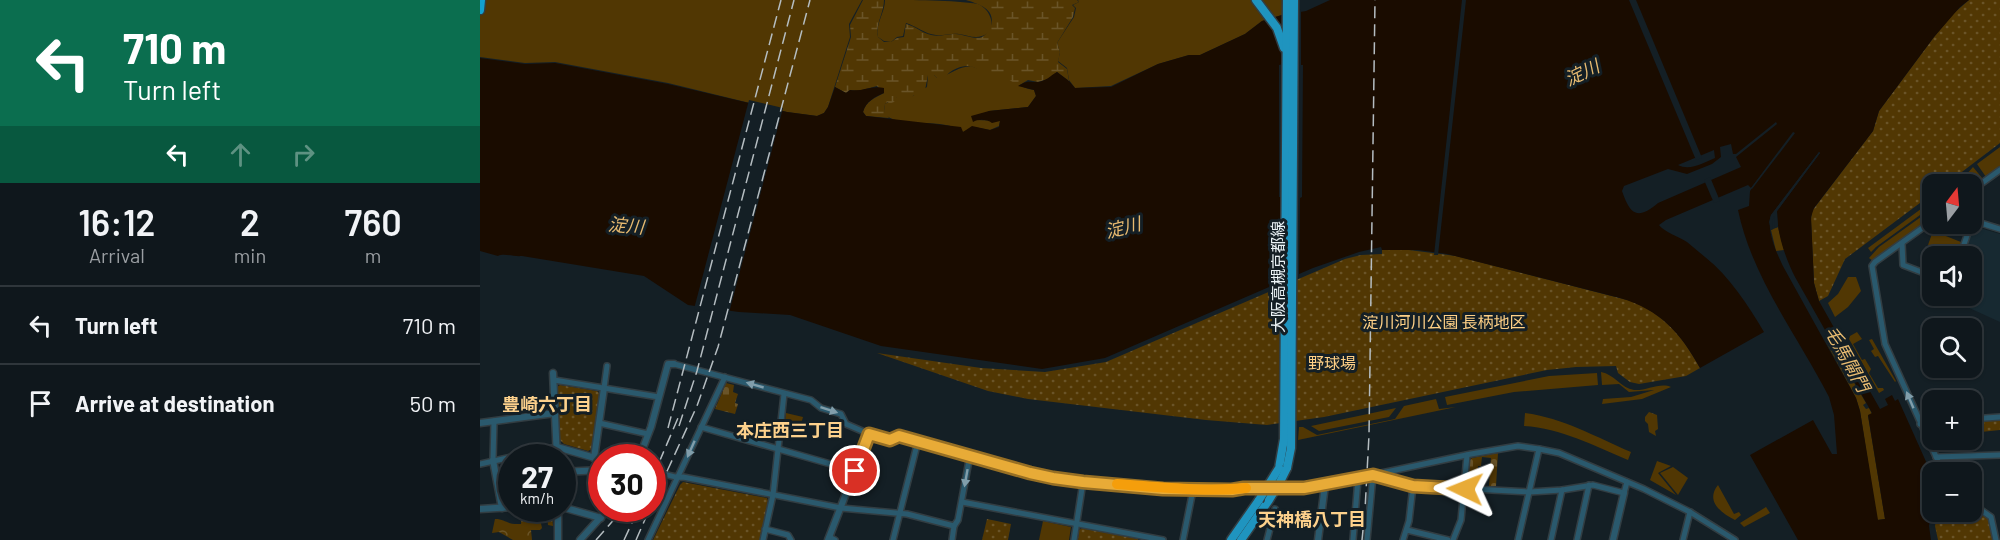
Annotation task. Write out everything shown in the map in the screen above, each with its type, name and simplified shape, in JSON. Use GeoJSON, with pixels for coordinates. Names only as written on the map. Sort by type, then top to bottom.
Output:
{"type":"FeatureCollection","features":[{"type":"Feature","properties":{"kind":"highway"},"geometry":{"type":"LineString","coordinates":[[480,10],[481,0]]}},
{"type":"Feature","properties":{"kind":"main road","name":"大阪高槻京都線"},"geometry":{"type":"LineString","coordinates":[[1256,0],[1277,28],[1286,57]]}},
{"type":"Feature","properties":{"kind":"main road","name":"大阪高槻京都線"},"geometry":{"type":"LineString","coordinates":[[1287,0],[1287,452]]}},
{"type":"Feature","properties":{"kind":"main road","name":"大阪高槻京都線"},"geometry":{"type":"LineString","coordinates":[[1241,540],[1280,482],[1287,452],[1294,0]]}},
{"type":"Feature","properties":{"kind":"main road","name":"大阪高槻京都線"},"geometry":{"type":"LineString","coordinates":[[1231,540],[1283,468]]}},
{"type":"Feature","properties":{"kind":"street"},"geometry":{"type":"LineString","coordinates":[[1982,183],[2000,170]]}},
{"type":"Feature","properties":{"kind":"street"},"geometry":{"type":"LineString","coordinates":[[1982,225],[2000,229]]}},
{"type":"Feature","properties":{"kind":"street"},"geometry":{"type":"LineString","coordinates":[[1922,228],[1872,266],[1885,344],[1938,462]]}},
{"type":"Feature","properties":{"kind":"street"},"geometry":{"type":"LineString","coordinates":[[1902,243],[1903,265],[1922,272]]}},
{"type":"Feature","properties":{"kind":"street"},"geometry":{"type":"LineString","coordinates":[[644,444],[671,364],[811,400],[821,408],[840,414],[846,424],[869,434],[890,440],[899,436],[970,455],[985,462],[1053,478],[1083,482],[1193,490],[1304,488],[1518,446],[1539,449],[1559,453],[1627,482],[1690,512],[1735,540]]}},
{"type":"Feature","properties":{"kind":"street"},"geometry":{"type":"LineString","coordinates":[[598,444],[607,366]]}},
{"type":"Feature","properties":{"kind":"street"},"geometry":{"type":"LineString","coordinates":[[557,444],[553,377],[659,397]]}},
{"type":"Feature","properties":{"kind":"street"},"geometry":{"type":"LineString","coordinates":[[648,540],[725,377]]}},
{"type":"Feature","properties":{"kind":"street"},"geometry":{"type":"LineString","coordinates":[[763,540],[773,495],[784,394]]}},
{"type":"Feature","properties":{"kind":"street"},"geometry":{"type":"LineString","coordinates":[[480,423],[555,413]]}},
{"type":"Feature","properties":{"kind":"street"},"geometry":{"type":"LineString","coordinates":[[1982,419],[2000,417]]}},
{"type":"Feature","properties":{"kind":"street"},"geometry":{"type":"LineString","coordinates":[[494,422],[493,460],[498,487]]}},
{"type":"Feature","properties":{"kind":"street"},"geometry":{"type":"LineString","coordinates":[[599,423],[648,434]]}},
{"type":"Feature","properties":{"kind":"street"},"geometry":{"type":"LineString","coordinates":[[701,428],[855,471]]}},
{"type":"Feature","properties":{"kind":"street"},"geometry":{"type":"LineString","coordinates":[[831,539],[869,434]]}},
{"type":"Feature","properties":{"kind":"street"},"geometry":{"type":"LineString","coordinates":[[893,540],[918,441]]}},
{"type":"Feature","properties":{"kind":"street"},"geometry":{"type":"LineString","coordinates":[[1518,540],[1539,449]]}},
{"type":"Feature","properties":{"kind":"street"},"geometry":{"type":"LineString","coordinates":[[1936,457],[2000,454]]}},
{"type":"Feature","properties":{"kind":"street"},"geometry":{"type":"LineString","coordinates":[[952,540],[962,502],[970,455]]}},
{"type":"Feature","properties":{"kind":"street"},"geometry":{"type":"LineString","coordinates":[[1453,540],[1461,520],[1467,455]]}},
{"type":"Feature","properties":{"kind":"street"},"geometry":{"type":"LineString","coordinates":[[480,464],[498,459]]}},
{"type":"Feature","properties":{"kind":"street"},"geometry":{"type":"LineString","coordinates":[[666,474],[678,478],[683,477],[841,508],[900,513],[956,523]]}},
{"type":"Feature","properties":{"kind":"street"},"geometry":{"type":"LineString","coordinates":[[1373,475],[1413,486],[1529,492],[1562,490],[1589,485],[1624,493]]}},
{"type":"Feature","properties":{"kind":"street"},"geometry":{"type":"LineString","coordinates":[[1367,540],[1373,475]]}},
{"type":"Feature","properties":{"kind":"street"},"geometry":{"type":"LineString","coordinates":[[1353,540],[1358,479]]}},
{"type":"Feature","properties":{"kind":"street"},"geometry":{"type":"LineString","coordinates":[[1074,540],[1083,482]]}},
{"type":"Feature","properties":{"kind":"street"},"geometry":{"type":"LineString","coordinates":[[1613,540],[1627,482]]}},
{"type":"Feature","properties":{"kind":"street"},"geometry":{"type":"LineString","coordinates":[[1318,540],[1325,485]]}},
{"type":"Feature","properties":{"kind":"street"},"geometry":{"type":"LineString","coordinates":[[1577,540],[1589,485]]}},
{"type":"Feature","properties":{"kind":"street"},"geometry":{"type":"LineString","coordinates":[[1403,540],[1407,530],[1413,486]]}},
{"type":"Feature","properties":{"kind":"street"},"geometry":{"type":"LineString","coordinates":[[1183,540],[1193,490]]}},
{"type":"Feature","properties":{"kind":"street"},"geometry":{"type":"LineString","coordinates":[[1551,540],[1562,490]]}},
{"type":"Feature","properties":{"kind":"street"},"geometry":{"type":"LineString","coordinates":[[962,502],[1162,540]]}},
{"type":"Feature","properties":{"kind":"street"},"geometry":{"type":"LineString","coordinates":[[480,509],[498,508]]}},
{"type":"Feature","properties":{"kind":"street"},"geometry":{"type":"LineString","coordinates":[[1267,540],[1275,509]]}},
{"type":"Feature","properties":{"kind":"street"},"geometry":{"type":"LineString","coordinates":[[1982,511],[1991,517],[1996,540]]}},
{"type":"Feature","properties":{"kind":"street"},"geometry":{"type":"LineString","coordinates":[[1683,540],[1690,512]]}},
{"type":"Feature","properties":{"kind":"street"},"geometry":{"type":"LineString","coordinates":[[558,522],[558,540]]}},
{"type":"Feature","properties":{"kind":"street"},"geometry":{"type":"LineString","coordinates":[[580,540],[597,522]]}},
{"type":"Feature","properties":{"kind":"street"},"geometry":{"type":"LineString","coordinates":[[765,529],[788,535],[791,540]]}},
{"type":"Feature","properties":{"kind":"street"},"geometry":{"type":"LineString","coordinates":[[1407,530],[1448,540]]}},
{"type":"Feature","properties":{"kind":"shaded area"},"geometry":{"type":"Polygon","coordinates":[[[1982,229],[2000,234],[2000,322],[1965,306],[1982,306],[1982,246],[1964,246],[1969,234],[1982,234],[1982,229]]]}},
{"type":"Feature","properties":{"kind":"green space"},"geometry":{"type":"Polygon","coordinates":[[[480,0],[862,0],[849,24],[850,37],[828,107],[824,113],[817,116],[787,112],[668,83],[555,62],[525,63],[480,57],[480,0]]]}},
{"type":"Feature","properties":{"kind":"green space"},"geometry":{"type":"Polygon","coordinates":[[[863,0],[884,0],[878,37],[884,42],[891,42],[904,37],[906,24],[934,36],[955,34],[982,37],[991,26],[991,15],[985,8],[966,0],[1077,0],[1079,2],[1072,5],[1075,8],[1073,17],[1057,43],[1060,52],[1058,62],[1067,69],[1069,81],[1057,72],[1048,79],[1038,82],[1028,80],[1018,86],[998,75],[970,66],[962,67],[950,72],[943,82],[936,81],[937,78],[934,75],[928,75],[924,95],[914,95],[911,98],[897,97],[894,102],[885,104],[884,111],[889,118],[866,116],[863,112],[866,105],[884,93],[877,86],[858,91],[850,90],[846,93],[835,87],[851,37],[850,25],[863,0]]]}},
{"type":"Feature","properties":{"kind":"green space"},"geometry":{"type":"Polygon","coordinates":[[[885,0],[978,4],[990,15],[990,30],[976,37],[956,34],[939,35],[924,32],[906,23],[903,36],[891,42],[884,41],[878,37],[877,32],[885,0]]]}},
{"type":"Feature","properties":{"kind":"green space"},"geometry":{"type":"Polygon","coordinates":[[[1078,0],[1282,0],[1282,15],[1262,21],[1245,34],[1200,55],[1189,55],[1158,64],[1111,86],[1075,88],[1069,80],[1067,68],[1058,61],[1060,52],[1057,43],[1074,17],[1076,8],[1073,5],[1079,2],[1078,0]]]}},
{"type":"Feature","properties":{"kind":"green space"},"geometry":{"type":"Polygon","coordinates":[[[1969,0],[2000,0],[2000,143],[1959,174],[1922,174],[1922,201],[1845,259],[1828,296],[1819,301],[1814,283],[1812,211],[1873,131],[1879,111],[1953,14],[1969,0]]]}},
{"type":"Feature","properties":{"kind":"green space"},"geometry":{"type":"Polygon","coordinates":[[[971,66],[999,74],[1034,90],[1036,96],[1028,107],[989,111],[977,120],[1000,121],[999,126],[990,130],[974,127],[963,132],[945,125],[903,122],[885,115],[885,104],[897,97],[911,97],[927,87],[928,75],[934,75],[937,78],[971,66]]]}},
{"type":"Feature","properties":{"kind":"green space"},"geometry":{"type":"Polygon","coordinates":[[[2000,147],[2000,166],[1986,177],[1977,164],[2000,147]]]}},
{"type":"Feature","properties":{"kind":"green space"},"geometry":{"type":"Polygon","coordinates":[[[1973,167],[1979,174],[1967,174],[1973,167]]]}},
{"type":"Feature","properties":{"kind":"green space"},"geometry":{"type":"Polygon","coordinates":[[[1922,208],[1922,214],[1871,252],[1868,248],[1922,208]]]}},
{"type":"Feature","properties":{"kind":"green space"},"geometry":{"type":"Polygon","coordinates":[[[1922,216],[1922,225],[1873,261],[1869,258],[1879,247],[1922,216]]]}},
{"type":"Feature","properties":{"kind":"green space"},"geometry":{"type":"Polygon","coordinates":[[[1778,227],[1784,250],[1776,251],[1771,230],[1778,227]]]}},
{"type":"Feature","properties":{"kind":"green space"},"geometry":{"type":"Polygon","coordinates":[[[1932,234],[1941,234],[1961,242],[1960,246],[1928,245],[1932,234]]]}},
{"type":"Feature","properties":{"kind":"green space"},"geometry":{"type":"Polygon","coordinates":[[[1401,249],[1456,256],[1631,301],[1643,306],[1672,328],[1687,346],[1700,368],[1686,376],[1639,384],[1630,382],[1618,373],[1616,366],[1547,370],[1324,417],[1267,425],[1028,399],[988,391],[877,353],[981,368],[1045,372],[1106,362],[1345,259],[1361,255],[1382,254],[1382,250],[1401,249]]]}},
{"type":"Feature","properties":{"kind":"green space"},"geometry":{"type":"Polygon","coordinates":[[[1848,277],[1856,277],[1861,291],[1848,307],[1835,317],[1828,303],[1838,294],[1848,277]]]}},
{"type":"Feature","properties":{"kind":"green space"},"geometry":{"type":"Polygon","coordinates":[[[1857,332],[1862,339],[1853,344],[1862,360],[1865,359],[1871,369],[1869,373],[1878,388],[1883,388],[1884,390],[1879,393],[1849,339],[1857,332]]]}},
{"type":"Feature","properties":{"kind":"green space"},"geometry":{"type":"Polygon","coordinates":[[[1828,339],[1866,403],[1863,405],[1866,409],[1869,408],[1872,414],[1868,416],[1885,519],[1877,520],[1856,398],[1825,340],[1828,339]]]}},
{"type":"Feature","properties":{"kind":"green space"},"geometry":{"type":"Polygon","coordinates":[[[1872,339],[1895,382],[1878,356],[1875,357],[1871,351],[1874,349],[1869,340],[1872,339]]]}},
{"type":"Feature","properties":{"kind":"green space"},"geometry":{"type":"Polygon","coordinates":[[[1601,372],[1610,375],[1629,389],[1671,387],[1642,399],[1602,404],[1603,399],[1631,397],[1654,390],[1629,392],[1619,384],[1602,385],[1601,372]]]}},
{"type":"Feature","properties":{"kind":"green space"},"geometry":{"type":"Polygon","coordinates":[[[1597,373],[1598,385],[1514,392],[1447,405],[1445,397],[1549,376],[1597,373]]]}},
{"type":"Feature","properties":{"kind":"green space"},"geometry":{"type":"Polygon","coordinates":[[[726,383],[734,385],[733,392],[738,394],[735,414],[715,409],[726,383]]]}},
{"type":"Feature","properties":{"kind":"green space"},"geometry":{"type":"Polygon","coordinates":[[[560,385],[597,391],[600,394],[593,444],[588,444],[588,451],[576,448],[576,444],[564,444],[560,440],[557,387],[560,385]]]}},
{"type":"Feature","properties":{"kind":"green space"},"geometry":{"type":"Polygon","coordinates":[[[1436,399],[1439,409],[1456,407],[1298,440],[1299,427],[1317,435],[1395,419],[1404,406],[1436,399]]]}},
{"type":"Feature","properties":{"kind":"green space"},"geometry":{"type":"Polygon","coordinates":[[[1396,408],[1389,417],[1319,431],[1311,426],[1396,408]]]}},
{"type":"Feature","properties":{"kind":"green space"},"geometry":{"type":"Polygon","coordinates":[[[1649,412],[1657,415],[1656,436],[1649,432],[1645,421],[1649,412]]]}},
{"type":"Feature","properties":{"kind":"green space"},"geometry":{"type":"Polygon","coordinates":[[[786,413],[803,417],[800,428],[795,427],[795,431],[784,430],[786,413]]]}},
{"type":"Feature","properties":{"kind":"green space"},"geometry":{"type":"Polygon","coordinates":[[[1525,413],[1553,419],[1592,434],[1631,452],[1628,460],[1564,434],[1524,426],[1525,413]]]}},
{"type":"Feature","properties":{"kind":"green space"},"geometry":{"type":"Polygon","coordinates":[[[2000,419],[2000,430],[1982,432],[1982,421],[2000,419]]]}},
{"type":"Feature","properties":{"kind":"green space"},"geometry":{"type":"Polygon","coordinates":[[[1498,453],[1496,486],[1489,486],[1491,458],[1482,457],[1481,466],[1478,466],[1477,482],[1470,485],[1468,483],[1470,460],[1472,458],[1498,453]]]}},
{"type":"Feature","properties":{"kind":"green space"},"geometry":{"type":"Polygon","coordinates":[[[1657,461],[1671,466],[1658,473],[1676,495],[1650,480],[1657,461]]]}},
{"type":"Feature","properties":{"kind":"green space"},"geometry":{"type":"Polygon","coordinates":[[[1673,467],[1688,478],[1678,495],[1660,473],[1673,467]]]}},
{"type":"Feature","properties":{"kind":"green space"},"geometry":{"type":"Polygon","coordinates":[[[683,482],[767,498],[760,540],[653,540],[662,522],[666,522],[666,514],[683,482]]]}},
{"type":"Feature","properties":{"kind":"green space"},"geometry":{"type":"Polygon","coordinates":[[[1718,485],[1734,514],[1739,512],[1741,515],[1735,520],[1716,506],[1713,496],[1718,485]]]}},
{"type":"Feature","properties":{"kind":"green space"},"geometry":{"type":"Polygon","coordinates":[[[1766,507],[1770,513],[1744,527],[1740,523],[1766,507]]]}},
{"type":"Feature","properties":{"kind":"green space"},"geometry":{"type":"Polygon","coordinates":[[[1982,514],[1990,519],[1994,540],[1938,540],[1936,522],[1982,522],[1982,514]]]}},
{"type":"Feature","properties":{"kind":"green space"},"geometry":{"type":"Polygon","coordinates":[[[495,519],[498,519],[498,522],[521,524],[521,522],[541,522],[542,528],[531,530],[532,540],[513,540],[499,532],[492,533],[495,519]]]}},
{"type":"Feature","properties":{"kind":"green space"},"geometry":{"type":"Polygon","coordinates":[[[987,519],[1011,524],[1008,540],[982,540],[987,519]]]}},
{"type":"Feature","properties":{"kind":"green space"},"geometry":{"type":"Polygon","coordinates":[[[1043,521],[1071,527],[1069,540],[1039,540],[1043,521]]]}},
{"type":"Feature","properties":{"kind":"green space"},"geometry":{"type":"Polygon","coordinates":[[[1082,528],[1138,540],[1078,540],[1079,530],[1082,528]]]}},
{"type":"Feature","properties":{"kind":"water"},"geometry":{"type":"Polygon","coordinates":[[[1330,0],[1969,0],[1934,37],[1879,111],[1873,131],[1814,208],[1811,217],[1814,283],[1819,301],[1880,409],[1888,405],[1885,399],[1892,395],[1895,401],[1898,399],[1926,462],[1922,462],[1922,522],[1930,522],[1931,540],[1798,540],[1750,455],[1813,420],[1832,454],[1837,454],[1834,415],[1829,397],[1765,283],[1745,235],[1738,210],[1749,206],[1750,191],[1794,132],[1751,188],[1748,185],[1659,225],[1687,242],[1723,273],[1764,332],[1700,368],[1685,344],[1668,324],[1634,303],[1447,254],[1418,250],[1382,250],[1381,247],[1359,252],[1313,268],[1105,358],[1042,369],[881,346],[790,315],[739,312],[688,305],[644,276],[522,256],[498,256],[480,251],[480,58],[525,64],[555,63],[668,84],[787,112],[817,116],[824,113],[828,107],[835,87],[846,93],[850,90],[880,87],[884,88],[884,93],[866,105],[863,112],[866,116],[961,127],[963,132],[972,126],[990,130],[999,127],[1000,121],[973,122],[971,116],[989,111],[1028,107],[1036,96],[1034,90],[1018,86],[1026,82],[1041,81],[1057,72],[1075,88],[1111,87],[1158,64],[1189,55],[1200,55],[1245,34],[1262,21],[1306,11],[1330,0]],[[1776,122],[1736,154],[1733,154],[1731,144],[1720,147],[1721,157],[1712,164],[1687,174],[1668,169],[1624,186],[1622,191],[1628,205],[1635,212],[1645,212],[1658,203],[1741,167],[1736,157],[1777,124],[1776,122]],[[1714,150],[1678,165],[1692,167],[1715,158],[1714,150]],[[1819,152],[1771,215],[1771,235],[1781,262],[1856,398],[1878,520],[1885,519],[1868,415],[1872,413],[1795,277],[1778,228],[1777,211],[1819,152]]]}},
{"type":"Feature","properties":{"kind":"pier"},"geometry":{"type":"Polygon","coordinates":[[[1462,0],[1466,0],[1438,255],[1434,255],[1462,0]]]}},
{"type":"Feature","properties":{"kind":"pier"},"geometry":{"type":"Polygon","coordinates":[[[1629,0],[1636,0],[1702,158],[1696,160],[1629,0]]]}},
{"type":"Feature","properties":{"kind":"pier"},"geometry":{"type":"Polygon","coordinates":[[[1301,9],[1301,65],[1303,65],[1299,277],[1282,285],[1279,65],[1283,64],[1272,15],[1283,28],[1283,12],[1301,9]]]}},
{"type":"Feature","properties":{"kind":"pier"},"geometry":{"type":"Polygon","coordinates":[[[749,100],[783,108],[729,313],[694,309],[749,100]]]}},
{"type":"Feature","properties":{"kind":"pier"},"geometry":{"type":"Polygon","coordinates":[[[1793,132],[1795,133],[1752,189],[1751,188],[1793,132]]]}},
{"type":"Feature","properties":{"kind":"pier"},"geometry":{"type":"Polygon","coordinates":[[[1819,152],[1777,211],[1778,227],[1775,228],[1774,216],[1771,230],[1769,222],[1771,215],[1819,152]]]}},
{"type":"Feature","properties":{"kind":"pier"},"geometry":{"type":"Polygon","coordinates":[[[1710,177],[1720,201],[1714,203],[1704,180],[1710,177]]]}},
{"type":"Feature","properties":{"kind":"railway"},"geometry":{"type":"LineString","coordinates":[[668,428],[781,0]]}},
{"type":"Feature","properties":{"kind":"railway"},"geometry":{"type":"LineString","coordinates":[[679,426],[697,371],[794,0]]}},
{"type":"Feature","properties":{"kind":"railway"},"geometry":{"type":"LineString","coordinates":[[666,474],[697,406],[718,347],[810,0]]}},
{"type":"Feature","properties":{"kind":"railway"},"geometry":{"type":"LineString","coordinates":[[1362,540],[1369,435],[1375,0]]}},
{"type":"Feature","properties":{"kind":"railway"},"geometry":{"type":"LineString","coordinates":[[666,446],[678,418]]}},
{"type":"Feature","properties":{"kind":"railway"},"geometry":{"type":"LineString","coordinates":[[596,540],[612,522]]}},
{"type":"Feature","properties":{"kind":"railway"},"geometry":{"type":"LineString","coordinates":[[624,540],[632,522]]}},
{"type":"Feature","properties":{"kind":"railway"},"geometry":{"type":"LineString","coordinates":[[636,540],[644,522]]}},
{"type":"Feature","properties":{"kind":"slow traffic"},"geometry":{"type":"LineString","coordinates":[[1117,484],[1193,490],[1246,488]]}},
{"type":"Feature","properties":{"kind":"district","name":"豊崎六丁目"},"geometry":{"type":"Point","coordinates":[547,405]}},
{"type":"Feature","properties":{"kind":"district","name":"本庄西三丁目"},"geometry":{"type":"Point","coordinates":[790,431]}},
{"type":"Feature","properties":{"kind":"district","name":"天神橋八丁目"},"geometry":{"type":"Point","coordinates":[1312,520]}},
{"type":"Feature","properties":{"kind":"route"},"geometry":{"type":"LineString","coordinates":[[855,471],[869,434],[890,440],[899,436],[979,457],[985,462],[1053,478],[1083,482],[1163,489],[1232,490],[1304,488],[1373,475],[1413,486],[1465,489]]}},
{"type":"Feature","properties":{"kind":"water label","name":"淀川"},"geometry":{"type":"Point","coordinates":[1582,73]}},
{"type":"Feature","properties":{"kind":"water label","name":"淀川"},"geometry":{"type":"Point","coordinates":[626,226]}},
{"type":"Feature","properties":{"kind":"water label","name":"淀川"},"geometry":{"type":"Point","coordinates":[1123,228]}},
{"type":"Feature","properties":{"kind":"water label","name":"毛馬閘門"},"geometry":{"type":"Point","coordinates":[1847,359]}},
{"type":"Feature","properties":{"kind":"park label","name":"淀川河川公園 長柄地区"},"geometry":{"type":"Point","coordinates":[1444,322]}},
{"type":"Feature","properties":{"kind":"park label","name":"野球場"},"geometry":{"type":"Point","coordinates":[1332,363]}}]}
